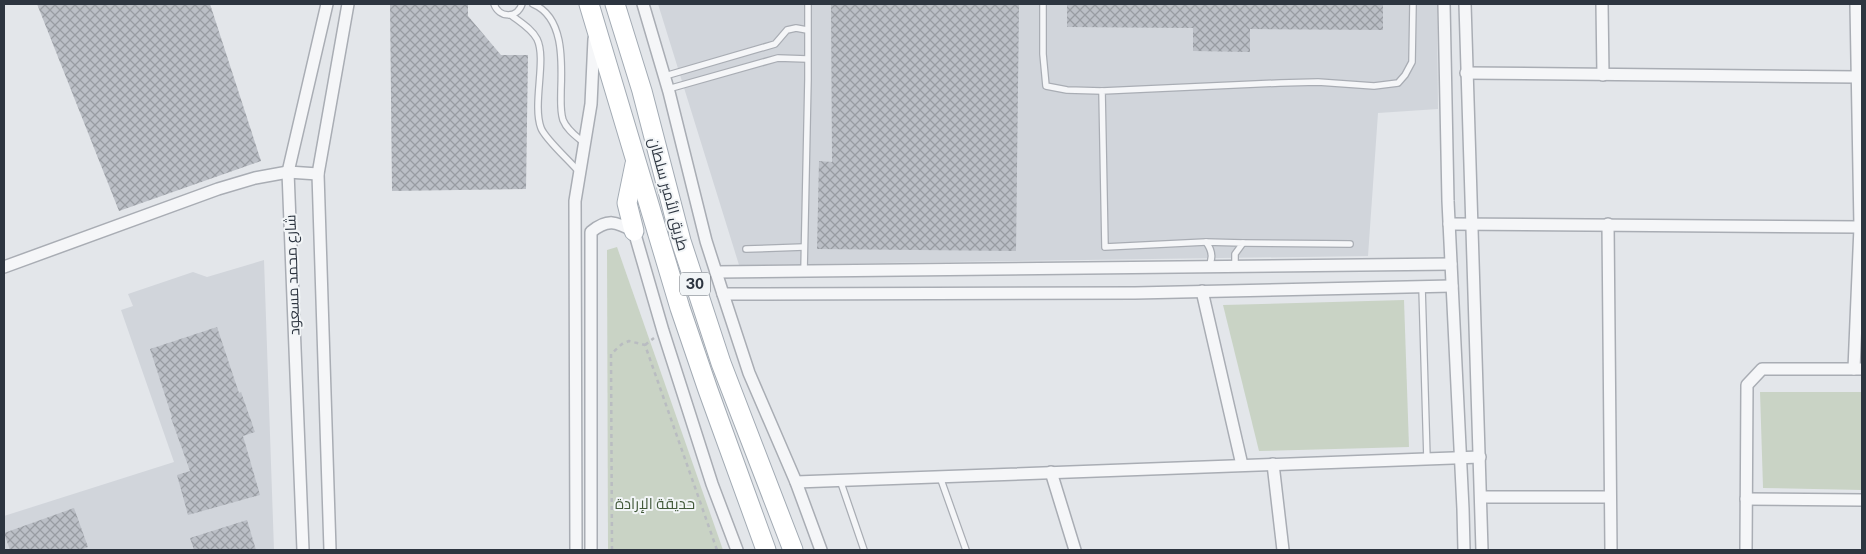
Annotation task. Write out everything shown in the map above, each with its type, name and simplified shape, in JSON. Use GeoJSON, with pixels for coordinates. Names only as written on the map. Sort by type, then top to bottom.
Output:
{"type":"FeatureCollection","features":[{"type":"Feature","properties":{"kind":"main road"},"geometry":{"type":"LineString","coordinates":[[585,4],[595,24]]}},
{"type":"Feature","properties":{"kind":"main road","name":"طريق الأمير سلطان"},"geometry":{"type":"LineString","coordinates":[[589,4],[680,308],[764,544]]}},
{"type":"Feature","properties":{"kind":"main road","name":"طريق الأمير سلطان"},"geometry":{"type":"LineString","coordinates":[[616,6],[642,91],[681,241],[721,363],[793,550]]}},
{"type":"Feature","properties":{"kind":"main road"},"geometry":{"type":"LineString","coordinates":[[634,231],[627,203],[635,160]]}},
{"type":"Feature","properties":{"kind":"main road"},"geometry":{"type":"LineString","coordinates":[[764,544],[774,531],[785,528]]}},
{"type":"Feature","properties":{"kind":"street","name":"شارع محمد مسعود"},"geometry":{"type":"LineString","coordinates":[[303,550],[288,172],[326,4]]}},
{"type":"Feature","properties":{"kind":"street","name":"شارع محمد مسعود"},"geometry":{"type":"LineString","coordinates":[[330,550],[318,174],[348,4]]}},
{"type":"Feature","properties":{"kind":"street"},"geometry":{"type":"LineString","coordinates":[[643,4],[665,76],[706,240],[723,294],[749,373],[796,482],[821,550]]}},
{"type":"Feature","properties":{"kind":"street"},"geometry":{"type":"LineString","coordinates":[[1444,4],[1449,224],[1464,550]]}},
{"type":"Feature","properties":{"kind":"street"},"geometry":{"type":"LineString","coordinates":[[1465,4],[1482,550]]}},
{"type":"Feature","properties":{"kind":"street"},"geometry":{"type":"LineString","coordinates":[[1602,4],[1603,75]]}},
{"type":"Feature","properties":{"kind":"street"},"geometry":{"type":"LineString","coordinates":[[1746,550],[1747,385],[1762,369],[1858,369],[1860,227],[1856,4]]}},
{"type":"Feature","properties":{"kind":"street"},"geometry":{"type":"LineString","coordinates":[[576,550],[575,201],[591,104],[595,24]]}},
{"type":"Feature","properties":{"kind":"street"},"geometry":{"type":"LineString","coordinates":[[1466,73],[1857,77]]}},
{"type":"Feature","properties":{"kind":"street"},"geometry":{"type":"LineString","coordinates":[[4,267],[218,189],[255,178],[288,172],[318,174]]}},
{"type":"Feature","properties":{"kind":"street"},"geometry":{"type":"LineString","coordinates":[[591,550],[591,232],[608,222],[619,223],[634,231],[663,331],[712,484],[737,550]]}},
{"type":"Feature","properties":{"kind":"street"},"geometry":{"type":"LineString","coordinates":[[1449,224],[1860,227]]}},
{"type":"Feature","properties":{"kind":"street"},"geometry":{"type":"LineString","coordinates":[[1608,224],[1611,550]]}},
{"type":"Feature","properties":{"kind":"street"},"geometry":{"type":"LineString","coordinates":[[716,272],[1451,264]]}},
{"type":"Feature","properties":{"kind":"street"},"geometry":{"type":"LineString","coordinates":[[723,294],[1202,291],[1452,286]]}},
{"type":"Feature","properties":{"kind":"street"},"geometry":{"type":"LineString","coordinates":[[1202,291],[1242,466]]}},
{"type":"Feature","properties":{"kind":"street"},"geometry":{"type":"LineString","coordinates":[[796,482],[1480,457]]}},
{"type":"Feature","properties":{"kind":"street"},"geometry":{"type":"LineString","coordinates":[[1273,464],[1283,550]]}},
{"type":"Feature","properties":{"kind":"street"},"geometry":{"type":"LineString","coordinates":[[1051,472],[1075,550]]}},
{"type":"Feature","properties":{"kind":"street"},"geometry":{"type":"LineString","coordinates":[[1481,497],[1610,497]]}},
{"type":"Feature","properties":{"kind":"street"},"geometry":{"type":"LineString","coordinates":[[1746,499],[1862,500]]}},
{"type":"Feature","properties":{"kind":"lane"},"geometry":{"type":"LineString","coordinates":[[494,4],[499,12],[504,15],[517,13],[522,4]]}},
{"type":"Feature","properties":{"kind":"lane"},"geometry":{"type":"LineString","coordinates":[[532,4],[541,8],[549,16],[559,42],[562,57],[561,112],[564,122],[568,130],[585,144]]}},
{"type":"Feature","properties":{"kind":"lane"},"geometry":{"type":"LineString","coordinates":[[804,271],[808,4]]}},
{"type":"Feature","properties":{"kind":"lane"},"geometry":{"type":"LineString","coordinates":[[1043,4],[1043,54],[1046,86],[1066,90],[1280,82],[1318,82],[1374,86],[1398,83],[1412,62],[1413,4]]}},
{"type":"Feature","properties":{"kind":"lane"},"geometry":{"type":"LineString","coordinates":[[511,15],[527,27],[536,38],[539,49],[539,114],[541,128],[579,172]]}},
{"type":"Feature","properties":{"kind":"lane"},"geometry":{"type":"LineString","coordinates":[[665,76],[775,44],[787,30],[796,28],[807,30]]}},
{"type":"Feature","properties":{"kind":"lane"},"geometry":{"type":"LineString","coordinates":[[668,89],[778,58],[808,59]]}},
{"type":"Feature","properties":{"kind":"lane"},"geometry":{"type":"LineString","coordinates":[[1102,90],[1105,246],[1206,242],[1350,244]]}},
{"type":"Feature","properties":{"kind":"lane"},"geometry":{"type":"LineString","coordinates":[[1206,242],[1212,254],[1212,261],[1208,267]]}},
{"type":"Feature","properties":{"kind":"lane"},"geometry":{"type":"LineString","coordinates":[[1235,267],[1235,254],[1243,243]]}},
{"type":"Feature","properties":{"kind":"lane"},"geometry":{"type":"LineString","coordinates":[[746,249],[804,247]]}},
{"type":"Feature","properties":{"kind":"lane"},"geometry":{"type":"LineString","coordinates":[[1422,286],[1427,459]]}},
{"type":"Feature","properties":{"kind":"lane"},"geometry":{"type":"LineString","coordinates":[[940,476],[966,550]]}},
{"type":"Feature","properties":{"kind":"lane"},"geometry":{"type":"LineString","coordinates":[[840,480],[864,550]]}},
{"type":"Feature","properties":{"kind":"path"},"geometry":{"type":"LineString","coordinates":[[612,550],[611,354],[622,344],[630,341],[645,346],[717,550]]}},
{"type":"Feature","properties":{"kind":"shaded area"},"geometry":{"type":"Polygon","coordinates":[[[658,4],[1437,4],[1438,109],[1378,113],[1368,256],[739,265],[658,4]]]}},
{"type":"Feature","properties":{"kind":"shaded area"},"geometry":{"type":"Polygon","coordinates":[[[264,260],[274,550],[4,550],[4,516],[174,462],[121,310],[133,306],[128,294],[193,272],[207,277],[264,260]]]}},
{"type":"Feature","properties":{"kind":"green space","name":"حديقة الإرادة"},"geometry":{"type":"Polygon","coordinates":[[[617,247],[723,550],[608,550],[607,250],[617,247]]]}},
{"type":"Feature","properties":{"kind":"green space"},"geometry":{"type":"Polygon","coordinates":[[[1404,300],[1409,447],[1259,451],[1223,305],[1404,300]]]}},
{"type":"Feature","properties":{"kind":"green space"},"geometry":{"type":"Polygon","coordinates":[[[1760,392],[1862,392],[1862,490],[1763,488],[1760,392]]]}},
{"type":"Feature","properties":{"kind":"building"},"geometry":{"type":"Polygon","coordinates":[[[37,4],[210,4],[261,161],[119,211],[37,4]]]}},
{"type":"Feature","properties":{"kind":"building"},"geometry":{"type":"Polygon","coordinates":[[[390,4],[468,4],[468,16],[501,55],[528,55],[526,189],[392,191],[390,4]]]}},
{"type":"Feature","properties":{"kind":"building"},"geometry":{"type":"Polygon","coordinates":[[[831,4],[1019,4],[1016,251],[817,249],[819,161],[832,162],[831,4]]]}},
{"type":"Feature","properties":{"kind":"building"},"geometry":{"type":"Polygon","coordinates":[[[1067,4],[1383,4],[1383,30],[1250,29],[1250,52],[1193,51],[1193,28],[1067,27],[1067,4]]]}},
{"type":"Feature","properties":{"kind":"building"},"geometry":{"type":"Polygon","coordinates":[[[217,327],[239,393],[241,392],[255,432],[243,436],[260,495],[188,515],[177,475],[190,471],[171,418],[150,349],[217,327]]]}},
{"type":"Feature","properties":{"kind":"building"},"geometry":{"type":"Polygon","coordinates":[[[74,508],[88,547],[80,550],[10,550],[4,533],[74,508]]]}},
{"type":"Feature","properties":{"kind":"building"},"geometry":{"type":"Polygon","coordinates":[[[247,520],[256,550],[194,550],[190,538],[247,520]]]}}]}
